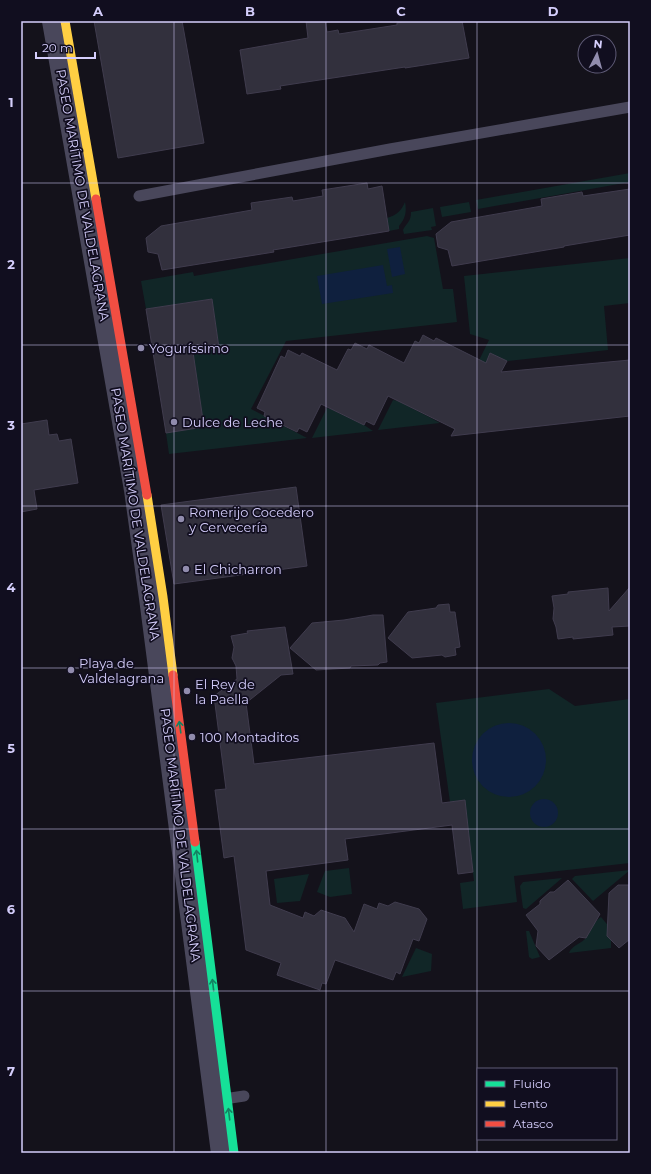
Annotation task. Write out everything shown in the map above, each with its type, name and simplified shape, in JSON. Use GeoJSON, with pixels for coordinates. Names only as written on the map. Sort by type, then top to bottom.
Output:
{"type":"FeatureCollection","features":[{"type":"Feature","properties":{"kind":"street","name":"PASEO MARÍTIMO DE VALDELAGRANA"},"geometry":{"type":"LineString","coordinates":[[53,21],[135,490],[221,1099],[234,1153]]}},
{"type":"Feature","properties":{"kind":"street","name":"PASEO MARÍTIMO DE VALDELAGRANA"},"geometry":{"type":"LineString","coordinates":[[65,21],[146,488],[163,597],[197,859],[221,1099],[222,1153]]}},
{"type":"Feature","properties":{"kind":"lane"},"geometry":{"type":"LineString","coordinates":[[139,196],[390,149],[630,107]]}},
{"type":"Feature","properties":{"kind":"lane"},"geometry":{"type":"LineString","coordinates":[[221,1099],[244,1096]]}},
{"type":"Feature","properties":{"kind":"green space"},"geometry":{"type":"Polygon","coordinates":[[[630,173],[630,182],[478,209],[476,200],[630,173]]]}},
{"type":"Feature","properties":{"kind":"green space"},"geometry":{"type":"Polygon","coordinates":[[[405,202],[405,215],[399,229],[389,231],[387,218],[398,212],[405,202]]]}},
{"type":"Feature","properties":{"kind":"green space"},"geometry":{"type":"Polygon","coordinates":[[[469,202],[471,212],[442,217],[440,207],[469,202]]]}},
{"type":"Feature","properties":{"kind":"green space"},"geometry":{"type":"Polygon","coordinates":[[[433,208],[436,226],[431,227],[432,230],[404,234],[403,230],[410,220],[411,212],[433,208]]]}},
{"type":"Feature","properties":{"kind":"green space"},"geometry":{"type":"Polygon","coordinates":[[[427,236],[434,238],[443,289],[453,289],[457,322],[286,341],[251,409],[307,438],[169,454],[166,433],[204,427],[193,352],[219,348],[212,299],[146,309],[141,281],[193,272],[194,276],[427,236]]]}},
{"type":"Feature","properties":{"kind":"green space"},"geometry":{"type":"Polygon","coordinates":[[[630,258],[630,303],[604,306],[608,350],[507,361],[483,368],[458,403],[489,340],[470,334],[464,276],[630,258]]]}},
{"type":"Feature","properties":{"kind":"green space"},"geometry":{"type":"Polygon","coordinates":[[[393,400],[398,401],[440,423],[378,430],[393,400]]]}},
{"type":"Feature","properties":{"kind":"green space"},"geometry":{"type":"Polygon","coordinates":[[[327,408],[364,425],[373,431],[312,438],[327,408]]]}},
{"type":"Feature","properties":{"kind":"green space"},"geometry":{"type":"Polygon","coordinates":[[[549,689],[575,706],[630,699],[630,863],[514,876],[517,902],[463,909],[460,883],[474,881],[464,800],[450,802],[436,703],[549,689]]]}},
{"type":"Feature","properties":{"kind":"green space"},"geometry":{"type":"Polygon","coordinates":[[[349,868],[352,894],[330,897],[317,892],[325,871],[349,868]]]}},
{"type":"Feature","properties":{"kind":"green space"},"geometry":{"type":"Polygon","coordinates":[[[630,870],[593,901],[572,879],[575,876],[630,870]]]}},
{"type":"Feature","properties":{"kind":"green space"},"geometry":{"type":"Polygon","coordinates":[[[309,874],[300,901],[277,903],[274,879],[309,874]]]}},
{"type":"Feature","properties":{"kind":"green space"},"geometry":{"type":"Polygon","coordinates":[[[562,878],[526,909],[523,908],[520,886],[523,882],[562,878]]]}},
{"type":"Feature","properties":{"kind":"green space"},"geometry":{"type":"Polygon","coordinates":[[[601,917],[611,929],[611,948],[569,953],[572,948],[586,938],[594,924],[601,917]]]}},
{"type":"Feature","properties":{"kind":"green space"},"geometry":{"type":"Polygon","coordinates":[[[526,931],[529,931],[540,957],[532,959],[529,957],[526,931]]]}},
{"type":"Feature","properties":{"kind":"green space"},"geometry":{"type":"Polygon","coordinates":[[[416,948],[432,954],[431,971],[402,977],[416,948]]]}},
{"type":"Feature","properties":{"kind":"water"},"geometry":{"type":"Polygon","coordinates":[[[400,247],[405,274],[392,277],[387,249],[400,247]]]}},
{"type":"Feature","properties":{"kind":"water"},"geometry":{"type":"Polygon","coordinates":[[[383,265],[387,286],[392,285],[393,293],[322,304],[317,276],[383,265]]]}},
{"type":"Feature","properties":{"kind":"water"},"geometry":{"type":"Polygon","coordinates":[[[509,723],[523,726],[535,734],[543,746],[546,760],[543,774],[535,786],[523,794],[509,797],[495,794],[483,786],[475,774],[472,760],[475,746],[483,734],[495,726],[509,723]]]}},
{"type":"Feature","properties":{"kind":"water"},"geometry":{"type":"Polygon","coordinates":[[[544,799],[554,803],[558,813],[554,823],[544,827],[534,823],[530,813],[534,803],[544,799]]]}},
{"type":"Feature","properties":{"kind":"building"},"geometry":{"type":"Polygon","coordinates":[[[94,21],[182,21],[204,143],[118,158],[94,21]]]}},
{"type":"Feature","properties":{"kind":"building"},"geometry":{"type":"Polygon","coordinates":[[[306,21],[325,21],[327,32],[338,30],[339,34],[397,25],[397,23],[411,21],[462,21],[469,58],[280,86],[281,89],[247,94],[240,50],[308,38],[306,21]]]}},
{"type":"Feature","properties":{"kind":"building"},"geometry":{"type":"Polygon","coordinates":[[[367,183],[368,189],[382,186],[389,231],[273,250],[274,252],[162,270],[158,254],[148,252],[146,238],[161,226],[252,210],[251,203],[292,197],[293,201],[323,196],[322,190],[367,183]]]}},
{"type":"Feature","properties":{"kind":"building"},"geometry":{"type":"Polygon","coordinates":[[[630,189],[630,235],[452,266],[448,250],[438,247],[436,234],[451,222],[542,206],[541,199],[582,192],[583,196],[630,189]]]}},
{"type":"Feature","properties":{"kind":"building"},"geometry":{"type":"Polygon","coordinates":[[[212,299],[219,348],[193,352],[204,427],[166,433],[146,309],[212,299]]]}},
{"type":"Feature","properties":{"kind":"building"},"geometry":{"type":"Polygon","coordinates":[[[423,335],[434,341],[436,338],[486,363],[490,353],[507,361],[501,372],[630,360],[630,416],[451,436],[455,429],[388,396],[374,425],[366,421],[364,425],[321,404],[307,432],[299,428],[297,432],[264,416],[265,412],[257,408],[281,356],[285,358],[288,350],[300,356],[302,353],[337,370],[348,349],[351,350],[355,343],[367,349],[369,345],[404,363],[415,341],[419,343],[423,335]]]}},
{"type":"Feature","properties":{"kind":"building"},"geometry":{"type":"Polygon","coordinates":[[[47,420],[49,435],[57,434],[59,441],[71,439],[78,483],[34,490],[37,509],[21,512],[21,424],[47,420]]]}},
{"type":"Feature","properties":{"kind":"building"},"geometry":{"type":"Polygon","coordinates":[[[296,487],[307,566],[174,584],[161,505],[296,487]]]}},
{"type":"Feature","properties":{"kind":"building"},"geometry":{"type":"Polygon","coordinates":[[[630,587],[630,626],[612,627],[613,635],[558,639],[553,619],[554,608],[552,596],[568,594],[568,592],[608,588],[609,611],[630,587]]]}},
{"type":"Feature","properties":{"kind":"building"},"geometry":{"type":"Polygon","coordinates":[[[449,604],[450,612],[455,612],[460,647],[455,648],[456,655],[445,657],[442,655],[412,658],[388,638],[408,612],[436,608],[438,605],[449,604]]]}},
{"type":"Feature","properties":{"kind":"building"},"geometry":{"type":"Polygon","coordinates":[[[383,615],[387,662],[380,663],[378,665],[316,670],[290,648],[312,623],[383,615]]]}},
{"type":"Feature","properties":{"kind":"building"},"geometry":{"type":"Polygon","coordinates":[[[285,627],[293,674],[281,675],[246,703],[254,764],[434,743],[442,803],[465,800],[473,872],[458,874],[452,825],[345,839],[348,860],[266,871],[270,905],[303,918],[305,912],[314,916],[321,910],[345,918],[354,932],[364,904],[377,909],[379,903],[388,906],[395,902],[419,909],[427,919],[419,941],[413,939],[400,974],[396,972],[393,980],[335,960],[326,984],[322,983],[320,990],[277,975],[281,963],[246,950],[234,856],[224,858],[215,790],[226,789],[214,696],[237,679],[236,666],[232,658],[234,647],[231,636],[248,633],[247,631],[285,627]]]}},
{"type":"Feature","properties":{"kind":"building"},"geometry":{"type":"Polygon","coordinates":[[[568,880],[600,914],[586,938],[579,937],[549,960],[536,946],[538,931],[526,915],[540,904],[540,901],[550,892],[554,892],[568,880]]]}},
{"type":"Feature","properties":{"kind":"building"},"geometry":{"type":"Polygon","coordinates":[[[618,885],[630,885],[630,939],[619,948],[607,936],[609,893],[618,885]]]}},
{"type":"Feature","properties":{"kind":"traffic: fast"},"geometry":{"type":"LineString","coordinates":[[195,842],[234,1153]]}},
{"type":"Feature","properties":{"kind":"traffic: slow"},"geometry":{"type":"LineString","coordinates":[[65,21],[96,199]]}},
{"type":"Feature","properties":{"kind":"traffic: slow"},"geometry":{"type":"LineString","coordinates":[[147,495],[163,597],[173,675]]}},
{"type":"Feature","properties":{"kind":"traffic: jam"},"geometry":{"type":"LineString","coordinates":[[96,199],[147,495]]}},
{"type":"Feature","properties":{"kind":"traffic: jam"},"geometry":{"type":"LineString","coordinates":[[173,675],[195,842]]}},
{"type":"Feature","properties":{"kind":"place","name":"Yoguríssimo"},"geometry":{"type":"Point","coordinates":[141,348]}},
{"type":"Feature","properties":{"kind":"place","name":"Dulce de Leche"},"geometry":{"type":"Point","coordinates":[174,422]}},
{"type":"Feature","properties":{"kind":"place","name":"Romerijo Cocedero y Cervecería"},"geometry":{"type":"Point","coordinates":[181,519]}},
{"type":"Feature","properties":{"kind":"place","name":"El Chicharron"},"geometry":{"type":"Point","coordinates":[186,569]}},
{"type":"Feature","properties":{"kind":"place","name":"Playa de Valdelagrana"},"geometry":{"type":"Point","coordinates":[71,670]}},
{"type":"Feature","properties":{"kind":"place","name":"El Rey de la Paella"},"geometry":{"type":"Point","coordinates":[187,691]}},
{"type":"Feature","properties":{"kind":"place","name":"100 Montaditos"},"geometry":{"type":"Point","coordinates":[192,737]}}]}
